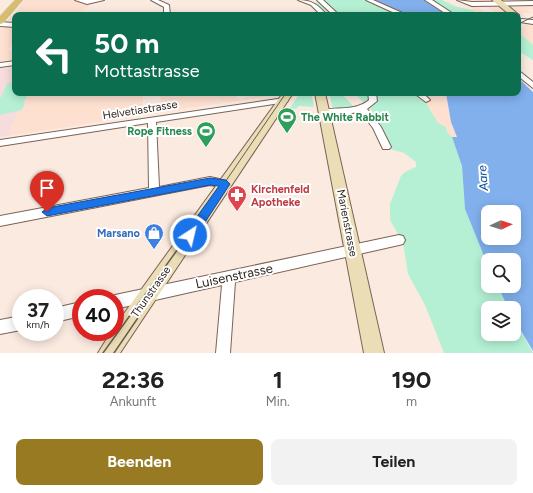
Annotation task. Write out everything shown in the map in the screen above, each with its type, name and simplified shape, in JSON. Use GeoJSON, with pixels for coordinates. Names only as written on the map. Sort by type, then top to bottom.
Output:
{"type":"FeatureCollection","features":[{"type":"Feature","properties":{"kind":"main road"},"geometry":{"type":"LineString","coordinates":[[0,21],[19,0]]}},
{"type":"Feature","properties":{"kind":"street"},"geometry":{"type":"LineString","coordinates":[[78,0],[84,2],[101,0]]}},
{"type":"Feature","properties":{"kind":"street"},"geometry":{"type":"LineString","coordinates":[[154,0],[167,6],[167,12]]}},
{"type":"Feature","properties":{"kind":"street"},"geometry":{"type":"LineString","coordinates":[[301,0],[314,5],[321,12]]}},
{"type":"Feature","properties":{"kind":"street"},"geometry":{"type":"LineString","coordinates":[[320,0],[333,12]]}},
{"type":"Feature","properties":{"kind":"street"},"geometry":{"type":"LineString","coordinates":[[369,0],[397,12]]}},
{"type":"Feature","properties":{"kind":"street"},"geometry":{"type":"LineString","coordinates":[[428,0],[447,12]]}},
{"type":"Feature","properties":{"kind":"street"},"geometry":{"type":"LineString","coordinates":[[460,0],[472,4],[533,1]]}},
{"type":"Feature","properties":{"kind":"street"},"geometry":{"type":"LineString","coordinates":[[498,2],[511,12]]}},
{"type":"Feature","properties":{"kind":"street"},"geometry":{"type":"LineString","coordinates":[[521,20],[533,22]]}},
{"type":"Feature","properties":{"kind":"street"},"geometry":{"type":"LineString","coordinates":[[0,24],[12,26]]}},
{"type":"Feature","properties":{"kind":"street"},"geometry":{"type":"LineString","coordinates":[[0,65],[12,63]]}},
{"type":"Feature","properties":{"kind":"street"},"geometry":{"type":"LineString","coordinates":[[521,75],[533,86]]}},
{"type":"Feature","properties":{"kind":"street","name":"Helvetiastrasse"},"geometry":{"type":"LineString","coordinates":[[0,143],[152,120],[286,96]]}},
{"type":"Feature","properties":{"kind":"street","name":"Thunstrasse"},"geometry":{"type":"LineString","coordinates":[[108,353],[286,96]]}},
{"type":"Feature","properties":{"kind":"street","name":"Marienstrasse"},"geometry":{"type":"LineString","coordinates":[[321,96],[374,353]]}},
{"type":"Feature","properties":{"kind":"street"},"geometry":{"type":"LineString","coordinates":[[325,112],[348,111],[362,108],[373,101],[372,96]]}},
{"type":"Feature","properties":{"kind":"street"},"geometry":{"type":"LineString","coordinates":[[421,96],[426,100]]}},
{"type":"Feature","properties":{"kind":"street"},"geometry":{"type":"LineString","coordinates":[[362,108],[377,126],[386,147]]}},
{"type":"Feature","properties":{"kind":"street"},"geometry":{"type":"LineString","coordinates":[[152,120],[154,192]]}},
{"type":"Feature","properties":{"kind":"street"},"geometry":{"type":"LineString","coordinates":[[0,221],[210,181],[226,184]]}},
{"type":"Feature","properties":{"kind":"street","name":"Luisenstrasse"},"geometry":{"type":"LineString","coordinates":[[124,300],[399,240]]}},
{"type":"Feature","properties":{"kind":"street"},"geometry":{"type":"LineString","coordinates":[[223,353],[229,277]]}},
{"type":"Feature","properties":{"kind":"street"},"geometry":{"type":"LineString","coordinates":[[0,328],[12,325]]}},
{"type":"Feature","properties":{"kind":"shaded area"},"geometry":{"type":"Polygon","coordinates":[[[25,0],[75,0],[94,2],[80,12],[15,12],[25,0]]]}},
{"type":"Feature","properties":{"kind":"shaded area"},"geometry":{"type":"Polygon","coordinates":[[[460,0],[533,0],[533,9],[527,9],[533,13],[494,12],[489,8],[477,6],[484,12],[474,12],[472,8],[465,6],[464,4],[467,3],[460,0]]]}},
{"type":"Feature","properties":{"kind":"shaded area"},"geometry":{"type":"Polygon","coordinates":[[[12,15],[12,21],[8,20],[12,15]]]}},
{"type":"Feature","properties":{"kind":"shaded area"},"geometry":{"type":"Polygon","coordinates":[[[526,24],[533,24],[533,45],[521,35],[521,29],[526,24]]]}},
{"type":"Feature","properties":{"kind":"shaded area"},"geometry":{"type":"Polygon","coordinates":[[[6,27],[12,28],[12,45],[8,50],[12,50],[12,59],[0,61],[0,29],[6,27]]]}},
{"type":"Feature","properties":{"kind":"shaded area"},"geometry":{"type":"Polygon","coordinates":[[[12,67],[12,96],[24,96],[8,136],[0,137],[0,68],[12,67]]]}},
{"type":"Feature","properties":{"kind":"shaded area"},"geometry":{"type":"Polygon","coordinates":[[[24,96],[143,96],[143,109],[161,106],[160,96],[237,96],[238,100],[251,96],[269,96],[8,136],[24,96]]]}},
{"type":"Feature","properties":{"kind":"shaded area"},"geometry":{"type":"Polygon","coordinates":[[[419,96],[447,96],[451,122],[457,137],[452,137],[447,132],[446,127],[438,123],[425,101],[419,96]]]}},
{"type":"Feature","properties":{"kind":"green space"},"geometry":{"type":"Polygon","coordinates":[[[324,0],[366,0],[395,12],[322,12],[313,3],[320,2],[329,6],[324,0]]]}},
{"type":"Feature","properties":{"kind":"green space"},"geometry":{"type":"Polygon","coordinates":[[[432,0],[442,0],[457,7],[473,10],[474,12],[451,12],[432,0]]]}},
{"type":"Feature","properties":{"kind":"green space"},"geometry":{"type":"Polygon","coordinates":[[[521,35],[533,45],[533,60],[521,53],[521,35]]]}},
{"type":"Feature","properties":{"kind":"green space"},"geometry":{"type":"Polygon","coordinates":[[[12,83],[12,96],[27,96],[23,103],[25,103],[22,110],[0,115],[0,99],[7,84],[12,83]]]}},
{"type":"Feature","properties":{"kind":"green space"},"geometry":{"type":"Polygon","coordinates":[[[298,96],[312,96],[314,107],[299,106],[296,109],[290,108],[298,96]]]}},
{"type":"Feature","properties":{"kind":"green space"},"geometry":{"type":"Polygon","coordinates":[[[330,96],[344,96],[354,107],[333,109],[330,96]]]}},
{"type":"Feature","properties":{"kind":"green space"},"geometry":{"type":"Polygon","coordinates":[[[357,96],[419,96],[425,101],[438,123],[446,127],[447,132],[452,137],[462,166],[465,209],[483,253],[481,253],[481,293],[501,293],[505,301],[481,301],[481,341],[521,341],[521,332],[533,353],[444,353],[425,305],[408,274],[403,243],[390,220],[390,204],[401,176],[405,172],[416,167],[416,162],[404,153],[390,149],[381,128],[371,115],[372,111],[357,96]]]}},
{"type":"Feature","properties":{"kind":"water"},"geometry":{"type":"Polygon","coordinates":[[[374,0],[424,0],[443,12],[401,12],[374,0]]]}},
{"type":"Feature","properties":{"kind":"water","name":"Aare"},"geometry":{"type":"Polygon","coordinates":[[[521,81],[533,92],[533,351],[521,331],[521,301],[505,301],[501,293],[521,293],[521,253],[483,253],[465,209],[462,166],[452,137],[457,137],[451,122],[447,96],[521,96],[521,81]]]}},
{"type":"Feature","properties":{"kind":"tram line"},"geometry":{"type":"LineString","coordinates":[[521,23],[533,17]]}},
{"type":"Feature","properties":{"kind":"tram line"},"geometry":{"type":"LineString","coordinates":[[193,229],[284,96]]}},
{"type":"Feature","properties":{"kind":"tram line"},"geometry":{"type":"LineString","coordinates":[[103,353],[193,228]]}},
{"type":"Feature","properties":{"kind":"tram line"},"geometry":{"type":"LineString","coordinates":[[114,353],[159,287]]}},
{"type":"Feature","properties":{"kind":"place","name":"The White Rabbit"},"geometry":{"type":"Point","coordinates":[287,134]}},
{"type":"Feature","properties":{"kind":"place","name":"Rope Fitness"},"geometry":{"type":"Point","coordinates":[206,148]}},
{"type":"Feature","properties":{"kind":"place","name":"Kirchenfeld Apotheke"},"geometry":{"type":"Point","coordinates":[237,212]}},
{"type":"Feature","properties":{"kind":"place","name":"Marsano"},"geometry":{"type":"Point","coordinates":[154,250]}},
{"type":"Feature","properties":{"kind":"route"},"geometry":{"type":"LineString","coordinates":[[47,212],[210,181],[226,184],[190,235]]}}]}
